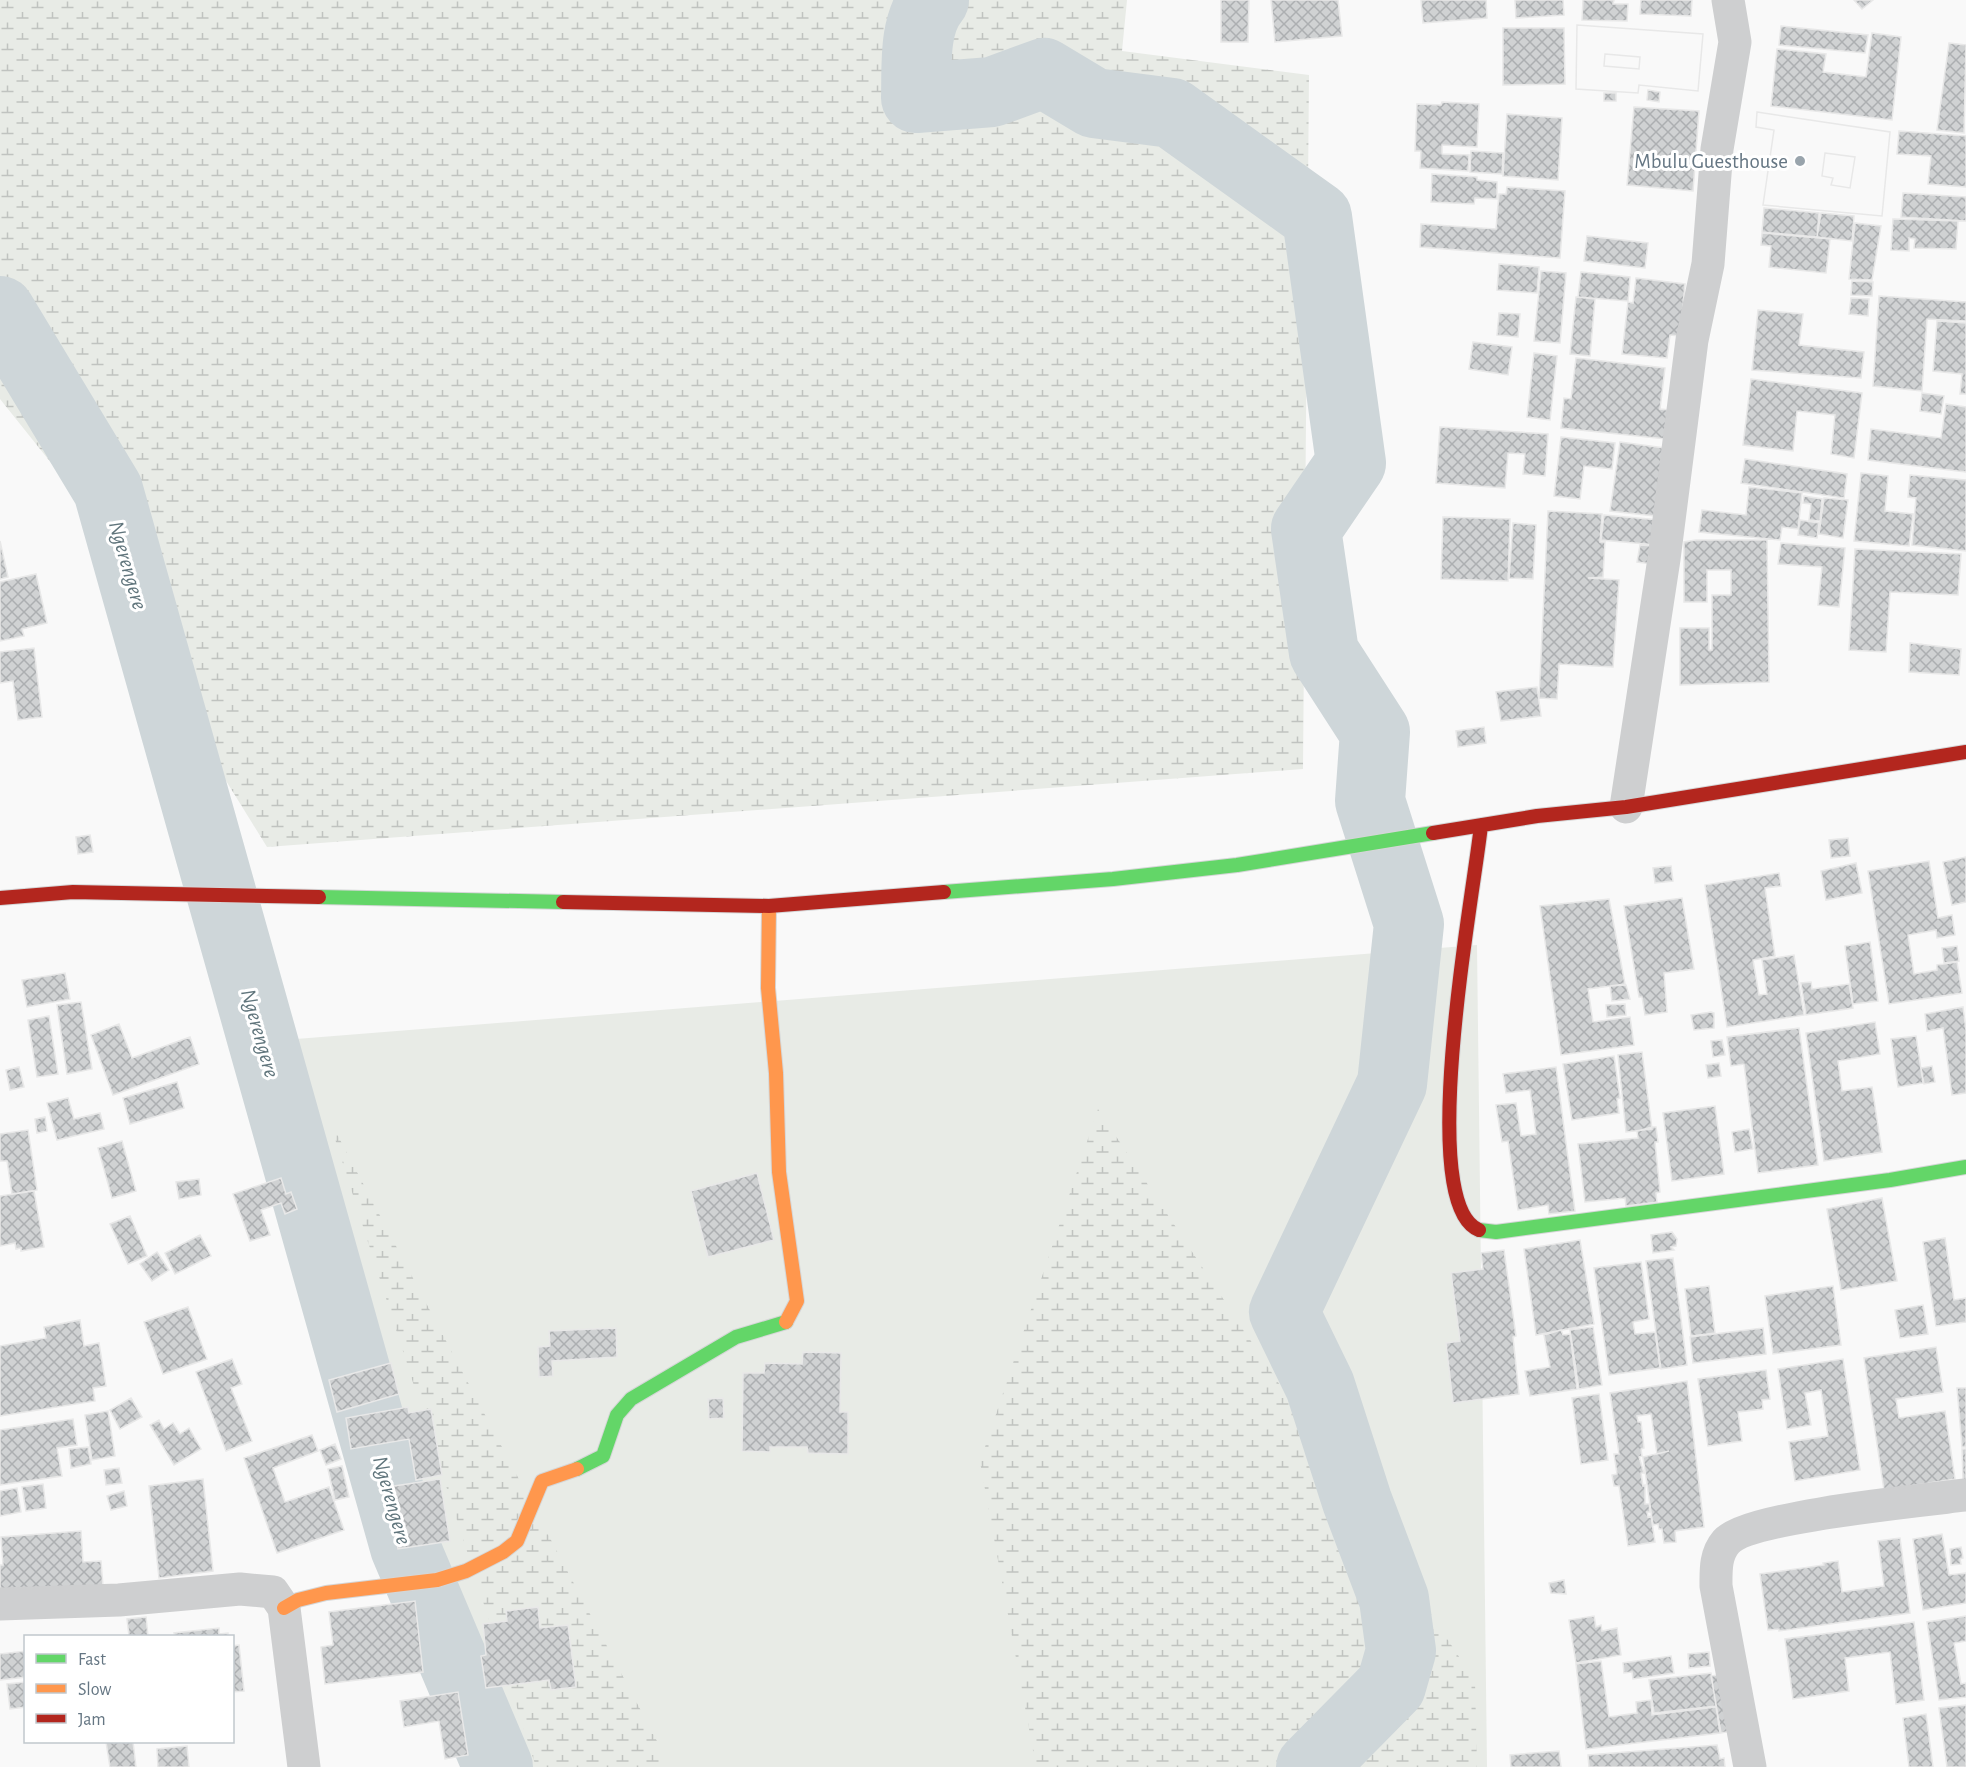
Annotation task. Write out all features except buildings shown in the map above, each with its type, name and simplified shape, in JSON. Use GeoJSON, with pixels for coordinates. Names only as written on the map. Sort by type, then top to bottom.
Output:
{"type":"FeatureCollection","features":[{"type":"Feature","properties":{"kind":"street"},"geometry":{"type":"LineString","coordinates":[[1626,807],[1664,559],[1692,340],[1708,264],[1718,149],[1735,42],[1728,0]]}},
{"type":"Feature","properties":{"kind":"street"},"geometry":{"type":"LineString","coordinates":[[0,898],[73,892],[769,906],[1113,879],[1280,859],[1538,816],[1626,807],[1966,752]]}},
{"type":"Feature","properties":{"kind":"street"},"geometry":{"type":"LineString","coordinates":[[1481,825],[1476,886],[1460,975],[1449,1079],[1449,1133],[1456,1199],[1462,1216],[1473,1228],[1496,1232],[1890,1180],[1966,1167]]}},
{"type":"Feature","properties":{"kind":"street"},"geometry":{"type":"LineString","coordinates":[[284,1608],[298,1600],[326,1593],[447,1578],[503,1552],[520,1536],[542,1482],[548,1477],[585,1466],[603,1456],[617,1415],[631,1399],[736,1337],[785,1323],[797,1301],[778,1172],[776,1073],[768,988],[769,906]]}},
{"type":"Feature","properties":{"kind":"street"},"geometry":{"type":"LineString","coordinates":[[1750,1767],[1716,1586],[1716,1562],[1726,1541],[1759,1526],[1814,1515],[1966,1495]]}},
{"type":"Feature","properties":{"kind":"street"},"geometry":{"type":"LineString","coordinates":[[0,1605],[119,1600],[240,1588],[273,1592],[284,1608],[304,1767]]}},
{"type":"Feature","properties":{"kind":"green space"},"geometry":{"type":"Polygon","coordinates":[[[0,0],[1127,0],[1122,51],[1309,75],[1303,769],[267,847],[215,763],[124,554],[0,399],[0,0]]]}},
{"type":"Feature","properties":{"kind":"green space"},"geometry":{"type":"Polygon","coordinates":[[[1477,945],[1487,1767],[481,1767],[453,1667],[389,1382],[271,1041],[1477,945]]]}},
{"type":"Feature","properties":{"kind":"green space"},"geometry":{"type":"Polygon","coordinates":[[[1098,1109],[1475,1681],[1477,1767],[1036,1767],[980,1462],[1098,1109]]]}},
{"type":"Feature","properties":{"kind":"green space"},"geometry":{"type":"Polygon","coordinates":[[[328,1117],[658,1743],[663,1767],[536,1767],[328,1117]]]}},
{"type":"Feature","properties":{"kind":"waterway"},"geometry":{"type":"LineString","coordinates":[[934,0],[927,10],[919,34],[916,98],[992,92],[1044,73],[1094,103],[1172,113],[1317,217],[1351,463],[1306,529],[1324,653],[1375,732],[1370,801],[1409,924],[1392,1084],[1284,1312],[1320,1386],[1357,1501],[1394,1599],[1401,1651],[1391,1686],[1311,1767]]}},
{"type":"Feature","properties":{"kind":"waterway","name":"Ngerengere"},"geometry":{"type":"LineString","coordinates":[[0,311],[108,490],[405,1547],[498,1767]]}},
{"type":"Feature","properties":{"kind":"traffic: fast"},"geometry":{"type":"LineString","coordinates":[[944,892],[1113,879],[1237,865],[1433,833]]}},
{"type":"Feature","properties":{"kind":"traffic: fast"},"geometry":{"type":"LineString","coordinates":[[319,897],[563,902]]}},
{"type":"Feature","properties":{"kind":"traffic: fast"},"geometry":{"type":"LineString","coordinates":[[1479,1230],[1496,1232],[1890,1180],[1966,1167]]}},
{"type":"Feature","properties":{"kind":"traffic: fast"},"geometry":{"type":"LineString","coordinates":[[577,1469],[603,1456],[617,1415],[631,1399],[736,1337],[786,1322]]}},
{"type":"Feature","properties":{"kind":"traffic: slow"},"geometry":{"type":"LineString","coordinates":[[769,906],[768,988],[776,1073],[779,1172],[797,1301],[786,1322]]}},
{"type":"Feature","properties":{"kind":"traffic: slow"},"geometry":{"type":"LineString","coordinates":[[284,1608],[298,1600],[326,1593],[437,1580],[466,1571],[503,1552],[517,1541],[542,1481],[577,1469]]}},
{"type":"Feature","properties":{"kind":"traffic: jam"},"geometry":{"type":"LineString","coordinates":[[1433,833],[1537,816],[1626,807],[1966,752]]}},
{"type":"Feature","properties":{"kind":"traffic: jam"},"geometry":{"type":"LineString","coordinates":[[1479,1230],[1460,1208],[1451,1164],[1449,1107],[1453,1041],[1481,825]]}},
{"type":"Feature","properties":{"kind":"traffic: jam"},"geometry":{"type":"LineString","coordinates":[[0,898],[73,892],[319,897]]}},
{"type":"Feature","properties":{"kind":"traffic: jam"},"geometry":{"type":"LineString","coordinates":[[563,902],[769,906],[944,892]]}},
{"type":"Feature","properties":{"kind":"place","name":"Mbulu Guesthouse"},"geometry":{"type":"Point","coordinates":[1800,161]}}]}
